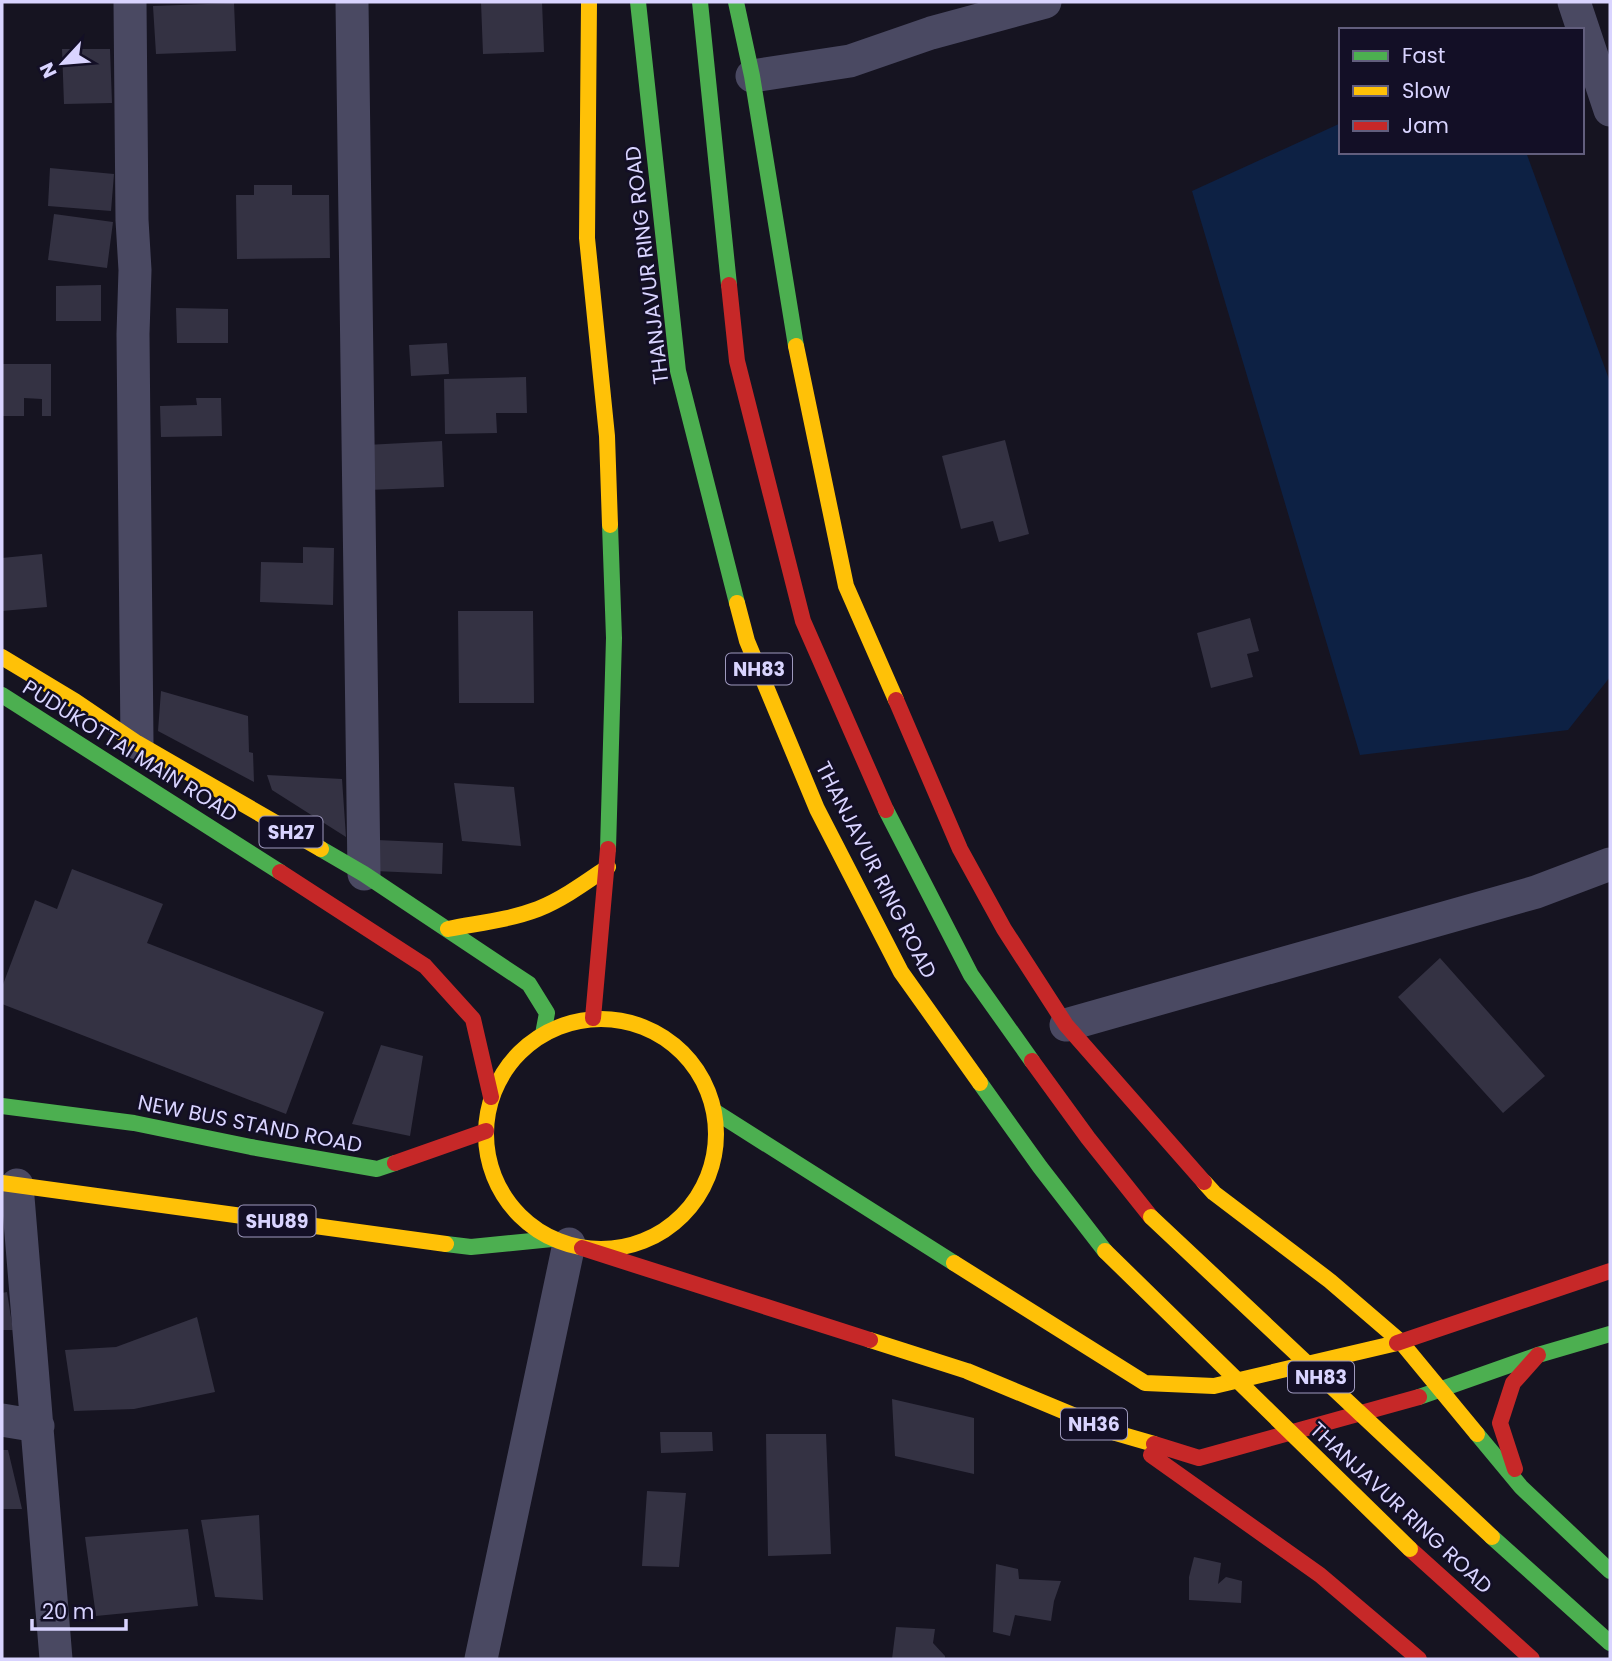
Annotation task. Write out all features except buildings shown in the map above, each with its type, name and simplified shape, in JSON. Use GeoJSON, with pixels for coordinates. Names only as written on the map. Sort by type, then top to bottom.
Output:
{"type":"FeatureCollection","features":[{"type":"Feature","properties":{"kind":"main road"},"geometry":{"type":"LineString","coordinates":[[589,2],[587,238],[607,436],[614,638],[608,867],[593,1018]]}},
{"type":"Feature","properties":{"kind":"main road","name":"THANJAVUR RING ROAD"},"geometry":{"type":"LineString","coordinates":[[638,2],[678,371],[747,641],[817,809],[901,972],[1040,1167],[1105,1251],[1410,1549],[1532,1659]]}},
{"type":"Feature","properties":{"kind":"main road","name":"THANJAVUR RING ROAD"},"geometry":{"type":"LineString","coordinates":[[700,2],[737,361],[803,621],[877,793],[971,975],[1088,1138],[1150,1217],[1492,1537],[1610,1643]]}},
{"type":"Feature","properties":{"kind":"main road"},"geometry":{"type":"LineString","coordinates":[[736,2],[752,76],[795,340],[846,586],[960,849],[1004,929],[1066,1025],[1214,1193],[1330,1281],[1401,1342],[1521,1487],[1610,1571]]}},
{"type":"Feature","properties":{"kind":"main road","name":"SH27"},"geometry":{"type":"LineString","coordinates":[[2,657],[75,701],[137,743],[364,874],[529,984],[547,1013],[543,1034]]}},
{"type":"Feature","properties":{"kind":"main road","name":"PUDUKOTTAI MAIN ROAD"},"geometry":{"type":"LineString","coordinates":[[2,695],[425,966],[473,1019],[491,1097]]}},
{"type":"Feature","properties":{"kind":"main road"},"geometry":{"type":"LineString","coordinates":[[447,929],[505,918],[539,908],[608,867]]}},
{"type":"Feature","properties":{"kind":"main road","name":"NH36"},"geometry":{"type":"LineString","coordinates":[[568,1244],[619,1249],[654,1237],[684,1214],[705,1184],[716,1148],[714,1111],[702,1080],[683,1053],[657,1033],[626,1022],[593,1018],[567,1023],[543,1034],[521,1050],[503,1072],[491,1097],[486,1131],[489,1164],[503,1195],[524,1220],[568,1244],[967,1371],[1116,1433],[1199,1458],[1442,1391],[1538,1355],[1610,1334]]}},
{"type":"Feature","properties":{"kind":"main road","name":"NEW BUS STAND ROAD"},"geometry":{"type":"LineString","coordinates":[[2,1106],[134,1123],[377,1169],[486,1131]]}},
{"type":"Feature","properties":{"kind":"main road","name":"NH36"},"geometry":{"type":"LineString","coordinates":[[714,1111],[1145,1383],[1214,1386],[1401,1342],[1610,1272]]}},
{"type":"Feature","properties":{"kind":"main road","name":"SHU89"},"geometry":{"type":"LineString","coordinates":[[9,1184],[471,1247],[568,1244]]}},
{"type":"Feature","properties":{"kind":"main road"},"geometry":{"type":"LineString","coordinates":[[1330,1281],[1378,1301]]}},
{"type":"Feature","properties":{"kind":"main road"},"geometry":{"type":"LineString","coordinates":[[1429,1314],[1468,1320]]}},
{"type":"Feature","properties":{"kind":"main road"},"geometry":{"type":"LineString","coordinates":[[1521,1487],[1500,1423],[1513,1384],[1538,1355]]}},
{"type":"Feature","properties":{"kind":"main road"},"geometry":{"type":"LineString","coordinates":[[1116,1433],[1163,1462],[1320,1575],[1419,1659]]}},
{"type":"Feature","properties":{"kind":"street"},"geometry":{"type":"LineString","coordinates":[[130,2],[135,270],[133,334],[137,743]]}},
{"type":"Feature","properties":{"kind":"street"},"geometry":{"type":"LineString","coordinates":[[352,2],[364,874]]}},
{"type":"Feature","properties":{"kind":"street"},"geometry":{"type":"LineString","coordinates":[[752,76],[850,61],[930,33],[1045,2]]}},
{"type":"Feature","properties":{"kind":"street"},"geometry":{"type":"LineString","coordinates":[[1574,2],[1583,28]]}},
{"type":"Feature","properties":{"kind":"street"},"geometry":{"type":"LineString","coordinates":[[1584,32],[1610,110]]}},
{"type":"Feature","properties":{"kind":"street"},"geometry":{"type":"LineString","coordinates":[[1066,1025],[1536,892],[1610,864]]}},
{"type":"Feature","properties":{"kind":"street"},"geometry":{"type":"LineString","coordinates":[[9,1184],[38,1426],[56,1659]]}},
{"type":"Feature","properties":{"kind":"street"},"geometry":{"type":"LineString","coordinates":[[481,1659],[568,1244]]}},
{"type":"Feature","properties":{"kind":"street"},"geometry":{"type":"LineString","coordinates":[[2,1420],[38,1426]]}},
{"type":"Feature","properties":{"kind":"water"},"geometry":{"type":"Polygon","coordinates":[[[1339,124],[1339,154],[1527,154],[1610,382],[1610,677],[1568,730],[1360,755],[1192,191],[1339,124]]]}},
{"type":"Feature","properties":{"kind":"traffic: fast"},"geometry":{"type":"LineString","coordinates":[[638,2],[678,371],[737,603]]}},
{"type":"Feature","properties":{"kind":"traffic: fast"},"geometry":{"type":"LineString","coordinates":[[700,2],[729,285]]}},
{"type":"Feature","properties":{"kind":"traffic: fast"},"geometry":{"type":"LineString","coordinates":[[736,2],[752,76],[796,346]]}},
{"type":"Feature","properties":{"kind":"traffic: fast"},"geometry":{"type":"LineString","coordinates":[[608,849],[614,638],[610,525]]}},
{"type":"Feature","properties":{"kind":"traffic: fast"},"geometry":{"type":"LineString","coordinates":[[2,695],[280,872]]}},
{"type":"Feature","properties":{"kind":"traffic: fast"},"geometry":{"type":"LineString","coordinates":[[886,810],[971,975],[1032,1061]]}},
{"type":"Feature","properties":{"kind":"traffic: fast"},"geometry":{"type":"LineString","coordinates":[[321,849],[364,874],[529,984],[547,1013],[543,1034]]}},
{"type":"Feature","properties":{"kind":"traffic: fast"},"geometry":{"type":"LineString","coordinates":[[980,1083],[1105,1251]]}},
{"type":"Feature","properties":{"kind":"traffic: fast"},"geometry":{"type":"LineString","coordinates":[[2,1106],[134,1123],[377,1169],[395,1163]]}},
{"type":"Feature","properties":{"kind":"traffic: fast"},"geometry":{"type":"LineString","coordinates":[[714,1111],[954,1263]]}},
{"type":"Feature","properties":{"kind":"traffic: fast"},"geometry":{"type":"LineString","coordinates":[[446,1244],[471,1247],[552,1239]]}},
{"type":"Feature","properties":{"kind":"traffic: fast"},"geometry":{"type":"LineString","coordinates":[[1419,1397],[1538,1355],[1610,1334]]}},
{"type":"Feature","properties":{"kind":"traffic: fast"},"geometry":{"type":"LineString","coordinates":[[1477,1434],[1521,1487],[1610,1571]]}},
{"type":"Feature","properties":{"kind":"traffic: fast"},"geometry":{"type":"LineString","coordinates":[[1492,1537],[1610,1643]]}},
{"type":"Feature","properties":{"kind":"traffic: slow"},"geometry":{"type":"LineString","coordinates":[[589,2],[587,238],[607,436],[610,525]]}},
{"type":"Feature","properties":{"kind":"traffic: slow"},"geometry":{"type":"LineString","coordinates":[[796,346],[846,586],[896,700]]}},
{"type":"Feature","properties":{"kind":"traffic: slow"},"geometry":{"type":"LineString","coordinates":[[737,603],[747,641],[817,809],[901,972],[980,1083]]}},
{"type":"Feature","properties":{"kind":"traffic: slow"},"geometry":{"type":"LineString","coordinates":[[2,657],[75,701],[137,743],[321,849]]}},
{"type":"Feature","properties":{"kind":"traffic: slow"},"geometry":{"type":"LineString","coordinates":[[448,929],[505,919],[538,909],[608,867]]}},
{"type":"Feature","properties":{"kind":"traffic: slow"},"geometry":{"type":"LineString","coordinates":[[601,1019],[645,1028],[674,1045],[690,1061],[711,1101],[716,1134],[707,1178],[690,1207],[674,1223],[634,1244],[601,1249],[557,1240],[528,1223],[512,1207],[491,1167],[486,1134],[495,1090],[512,1061],[528,1045],[568,1024],[601,1019]]}},
{"type":"Feature","properties":{"kind":"traffic: slow"},"geometry":{"type":"LineString","coordinates":[[1204,1182],[1214,1193],[1330,1281],[1401,1342],[1477,1434]]}},
{"type":"Feature","properties":{"kind":"traffic: slow"},"geometry":{"type":"LineString","coordinates":[[2,1183],[446,1244]]}},
{"type":"Feature","properties":{"kind":"traffic: slow"},"geometry":{"type":"LineString","coordinates":[[1151,1217],[1492,1537]]}},
{"type":"Feature","properties":{"kind":"traffic: slow"},"geometry":{"type":"LineString","coordinates":[[1105,1251],[1410,1549]]}},
{"type":"Feature","properties":{"kind":"traffic: slow"},"geometry":{"type":"LineString","coordinates":[[954,1263],[1145,1383],[1214,1386],[1397,1343]]}},
{"type":"Feature","properties":{"kind":"traffic: slow"},"geometry":{"type":"LineString","coordinates":[[870,1340],[967,1371],[1116,1433],[1154,1444]]}},
{"type":"Feature","properties":{"kind":"traffic: jam"},"geometry":{"type":"LineString","coordinates":[[729,285],[737,361],[803,621],[886,810]]}},
{"type":"Feature","properties":{"kind":"traffic: jam"},"geometry":{"type":"LineString","coordinates":[[896,700],[960,849],[1004,929],[1066,1025],[1204,1182]]}},
{"type":"Feature","properties":{"kind":"traffic: jam"},"geometry":{"type":"LineString","coordinates":[[593,1018],[608,849]]}},
{"type":"Feature","properties":{"kind":"traffic: jam"},"geometry":{"type":"LineString","coordinates":[[280,872],[425,966],[473,1019],[491,1097]]}},
{"type":"Feature","properties":{"kind":"traffic: jam"},"geometry":{"type":"LineString","coordinates":[[1032,1061],[1088,1138],[1151,1217]]}},
{"type":"Feature","properties":{"kind":"traffic: jam"},"geometry":{"type":"LineString","coordinates":[[395,1163],[486,1131]]}},
{"type":"Feature","properties":{"kind":"traffic: jam"},"geometry":{"type":"LineString","coordinates":[[582,1248],[870,1340]]}},
{"type":"Feature","properties":{"kind":"traffic: jam"},"geometry":{"type":"LineString","coordinates":[[1397,1343],[1610,1271]]}},
{"type":"Feature","properties":{"kind":"traffic: jam"},"geometry":{"type":"LineString","coordinates":[[1515,1469],[1500,1423],[1513,1383],[1538,1355]]}},
{"type":"Feature","properties":{"kind":"traffic: jam"},"geometry":{"type":"LineString","coordinates":[[1154,1444],[1199,1458],[1419,1397]]}},
{"type":"Feature","properties":{"kind":"traffic: jam"},"geometry":{"type":"LineString","coordinates":[[1151,1455],[1320,1575],[1419,1659]]}},
{"type":"Feature","properties":{"kind":"traffic: jam"},"geometry":{"type":"LineString","coordinates":[[1410,1549],[1532,1659]]}}]}
